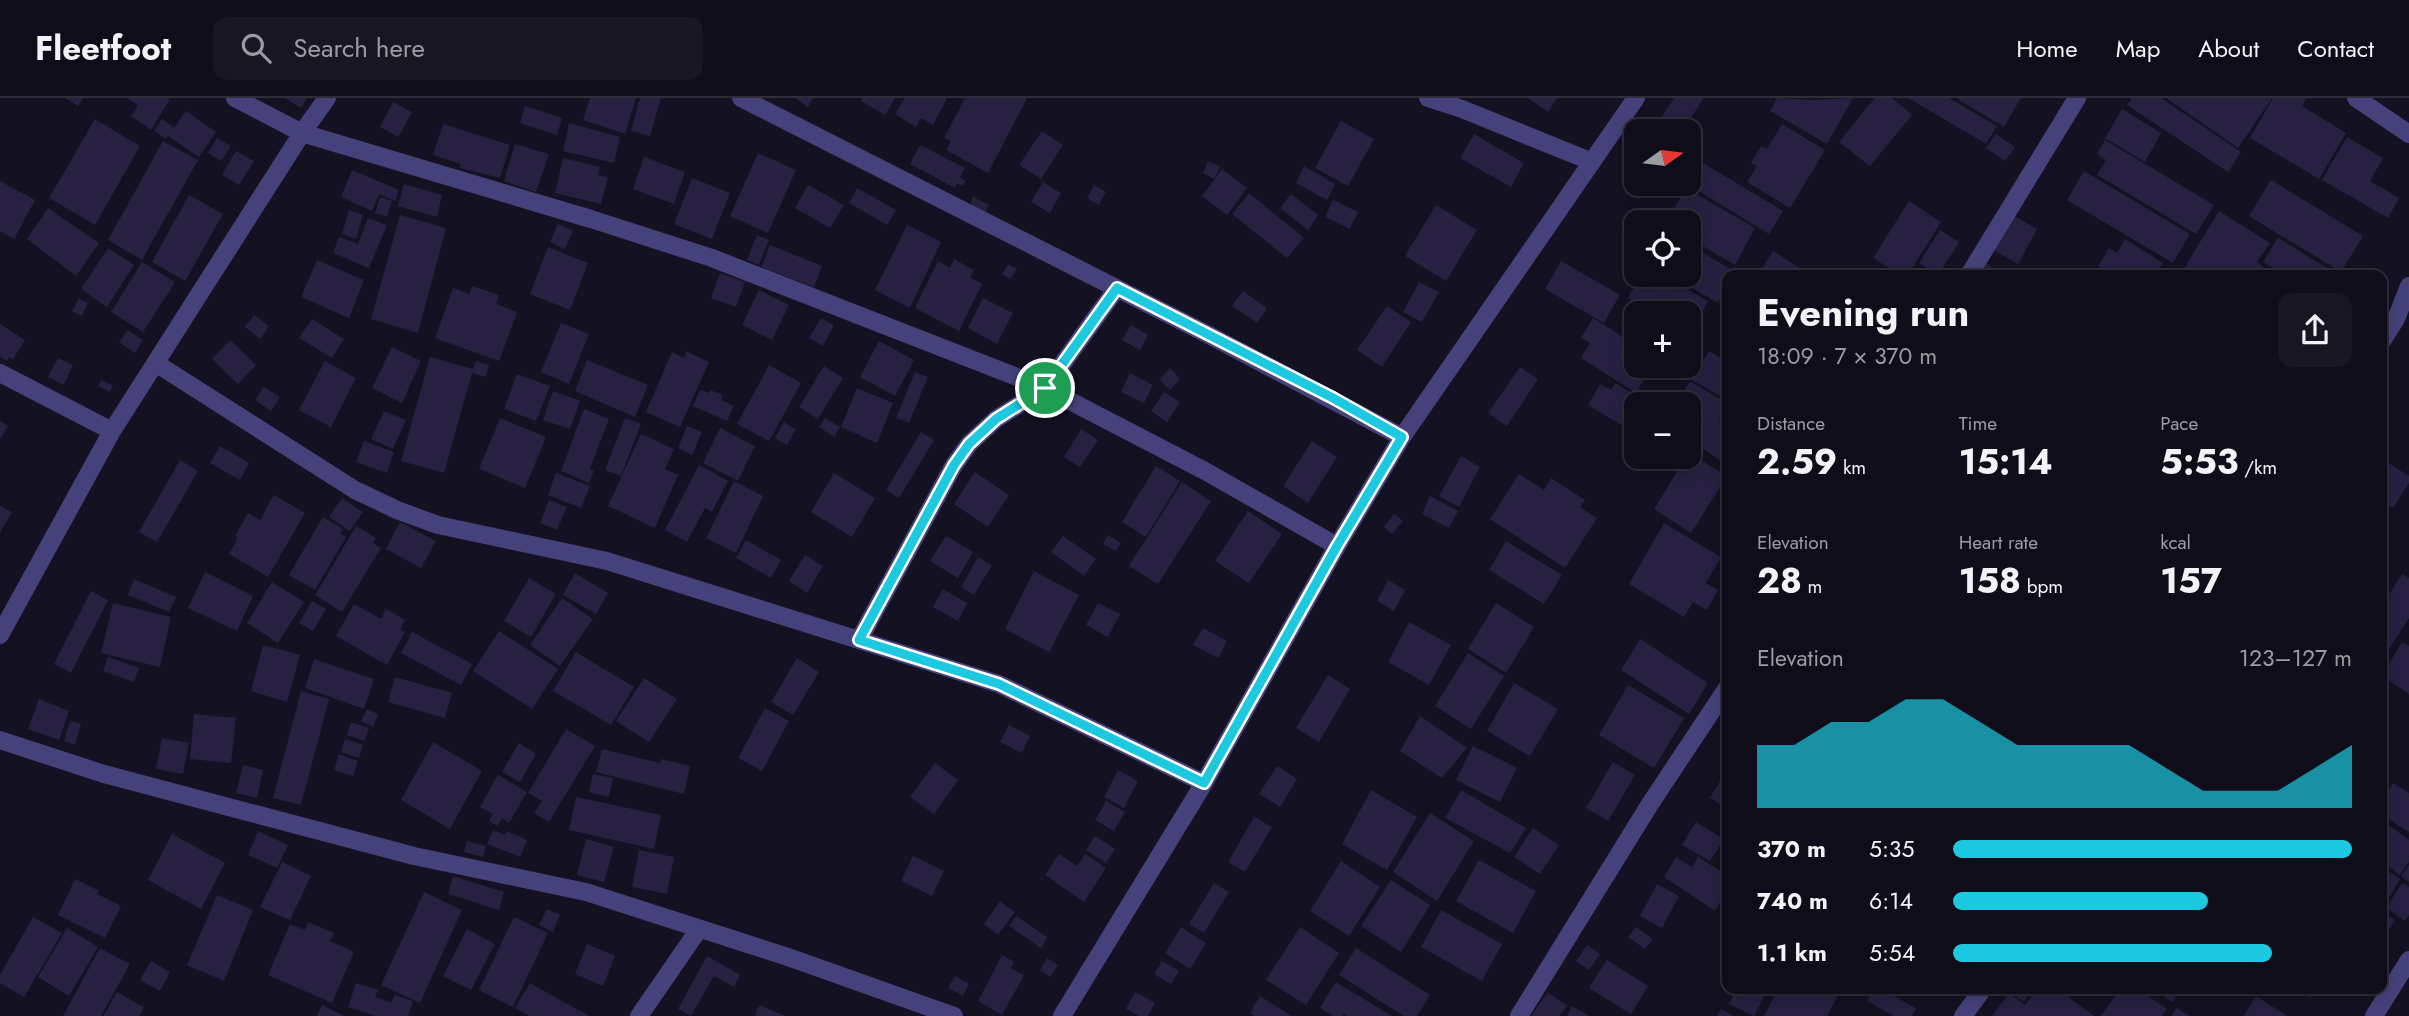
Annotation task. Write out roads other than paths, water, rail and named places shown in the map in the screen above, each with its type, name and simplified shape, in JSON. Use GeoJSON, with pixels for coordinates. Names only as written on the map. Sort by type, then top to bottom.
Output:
{"type":"FeatureCollection","features":[{"type":"Feature","properties":{"kind":"street"},"geometry":{"type":"LineString","coordinates":[[235,98],[302,133],[592,219],[712,258],[1045,388],[1205,471],[1337,546]]}},
{"type":"Feature","properties":{"kind":"street"},"geometry":{"type":"LineString","coordinates":[[1,629],[112,431],[327,98]]}},
{"type":"Feature","properties":{"kind":"street"},"geometry":{"type":"LineString","coordinates":[[741,98],[1333,398],[1402,437]]}},
{"type":"Feature","properties":{"kind":"street"},"geometry":{"type":"LineString","coordinates":[[1428,98],[1462,108],[1590,162]]}},
{"type":"Feature","properties":{"kind":"street"},"geometry":{"type":"LineString","coordinates":[[1062,1016],[1204,783],[1337,546],[1402,437],[1636,98]]}},
{"type":"Feature","properties":{"kind":"street"},"geometry":{"type":"LineString","coordinates":[[1972,270],[2077,98]]}},
{"type":"Feature","properties":{"kind":"street"},"geometry":{"type":"LineString","coordinates":[[2356,98],[2409,134]]}},
{"type":"Feature","properties":{"kind":"street"},"geometry":{"type":"LineString","coordinates":[[2387,333],[2396,319],[2409,286]]}},
{"type":"Feature","properties":{"kind":"street"},"geometry":{"type":"LineString","coordinates":[[859,640],[954,465],[969,444],[996,419],[1045,388],[1117,288]]}},
{"type":"Feature","properties":{"kind":"street"},"geometry":{"type":"LineString","coordinates":[[157,364],[355,490],[397,510],[438,526],[607,561],[999,684],[1204,783]]}},
{"type":"Feature","properties":{"kind":"street"},"geometry":{"type":"LineString","coordinates":[[0,373],[112,431]]}},
{"type":"Feature","properties":{"kind":"street"},"geometry":{"type":"LineString","coordinates":[[1519,1016],[1650,804],[1722,696]]}},
{"type":"Feature","properties":{"kind":"street"},"geometry":{"type":"LineString","coordinates":[[0,740],[117,778],[414,856],[586,892],[788,957],[954,1016]]}},
{"type":"Feature","properties":{"kind":"street"},"geometry":{"type":"LineString","coordinates":[[639,1016],[699,929]]}},
{"type":"Feature","properties":{"kind":"street"},"geometry":{"type":"LineString","coordinates":[[2374,1016],[2409,960]]}},
{"type":"Feature","properties":{"kind":"street"},"geometry":{"type":"LineString","coordinates":[[1963,1016],[1979,994]]}}]}
